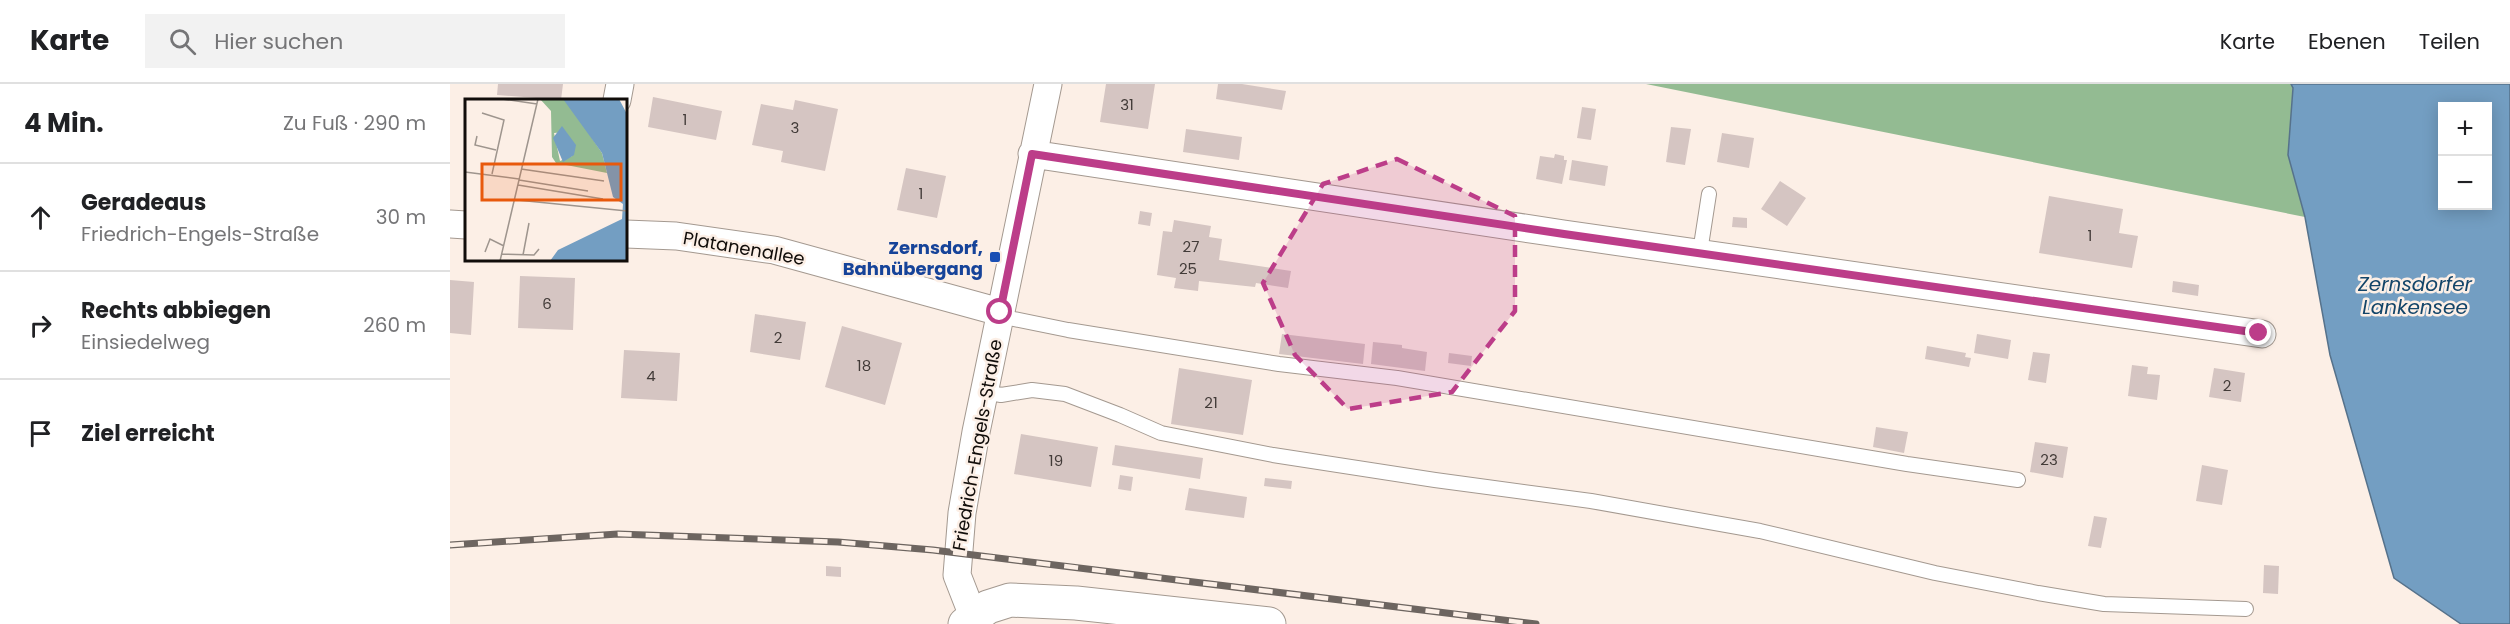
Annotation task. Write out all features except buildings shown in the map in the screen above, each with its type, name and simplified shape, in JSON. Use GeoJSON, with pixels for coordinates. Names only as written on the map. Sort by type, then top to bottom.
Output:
{"type":"FeatureCollection","features":[{"type":"Feature","properties":{"kind":"street"},"geometry":{"type":"LineString","coordinates":[[617,99],[621,84]]}},
{"type":"Feature","properties":{"kind":"street","name":"Friedrich-Engels-Straße"},"geometry":{"type":"LineString","coordinates":[[969,620],[957,575],[962,513],[999,314],[1048,84]]}},
{"type":"Feature","properties":{"kind":"street"},"geometry":{"type":"LineString","coordinates":[[1032,154],[2262,334]]}},
{"type":"Feature","properties":{"kind":"street"},"geometry":{"type":"LineString","coordinates":[[450,224],[465,225]]}},
{"type":"Feature","properties":{"kind":"street","name":"Platanenallee"},"geometry":{"type":"LineString","coordinates":[[627,234],[676,236],[774,250],[999,314]]}},
{"type":"Feature","properties":{"kind":"street"},"geometry":{"type":"LineString","coordinates":[[969,620],[988,607],[1010,600],[1048,601],[1269,624]]}},
{"type":"Feature","properties":{"kind":"lane"},"geometry":{"type":"LineString","coordinates":[[1700,252],[1709,194]]}},
{"type":"Feature","properties":{"kind":"lane"},"geometry":{"type":"LineString","coordinates":[[999,314],[1090,334],[1279,364],[1397,378],[1907,464],[2018,480]]}},
{"type":"Feature","properties":{"kind":"lane"},"geometry":{"type":"LineString","coordinates":[[984,392],[1001,395],[1032,390],[1065,394],[1161,433],[1273,455],[1592,501],[1749,529],[1796,538],[1935,573],[2038,593],[2104,603],[2246,609]]}},
{"type":"Feature","properties":{"kind":"highlighted area"},"geometry":{"type":"Polygon","coordinates":[[[1397,159],[1515,216],[1515,311],[1452,392],[1348,409],[1295,355],[1263,283],[1323,184],[1397,159]]]}},
{"type":"Feature","properties":{"kind":"green space"},"geometry":{"type":"Polygon","coordinates":[[[1646,84],[2291,84],[2293,88],[2288,155],[2305,217],[1646,84]]]}},
{"type":"Feature","properties":{"kind":"water","name":"Zernsdorfer Lankensee"},"geometry":{"type":"Polygon","coordinates":[[[2291,84],[2510,84],[2510,624],[2461,624],[2394,578],[2330,355],[2305,217],[2288,155],[2293,88],[2291,84]]]}},
{"type":"Feature","properties":{"kind":"railway"},"geometry":{"type":"LineString","coordinates":[[450,545],[618,534],[838,542],[933,550],[1536,624]]}},
{"type":"Feature","properties":{"kind":"place","name":"Zernsdorf, Bahnübergang"},"geometry":{"type":"Point","coordinates":[995,257]}},
{"type":"Feature","properties":{"kind":"route"},"geometry":{"type":"LineString","coordinates":[[1000,312],[1032,154],[1564,234],[1930,284],[2259,333]]}}]}
